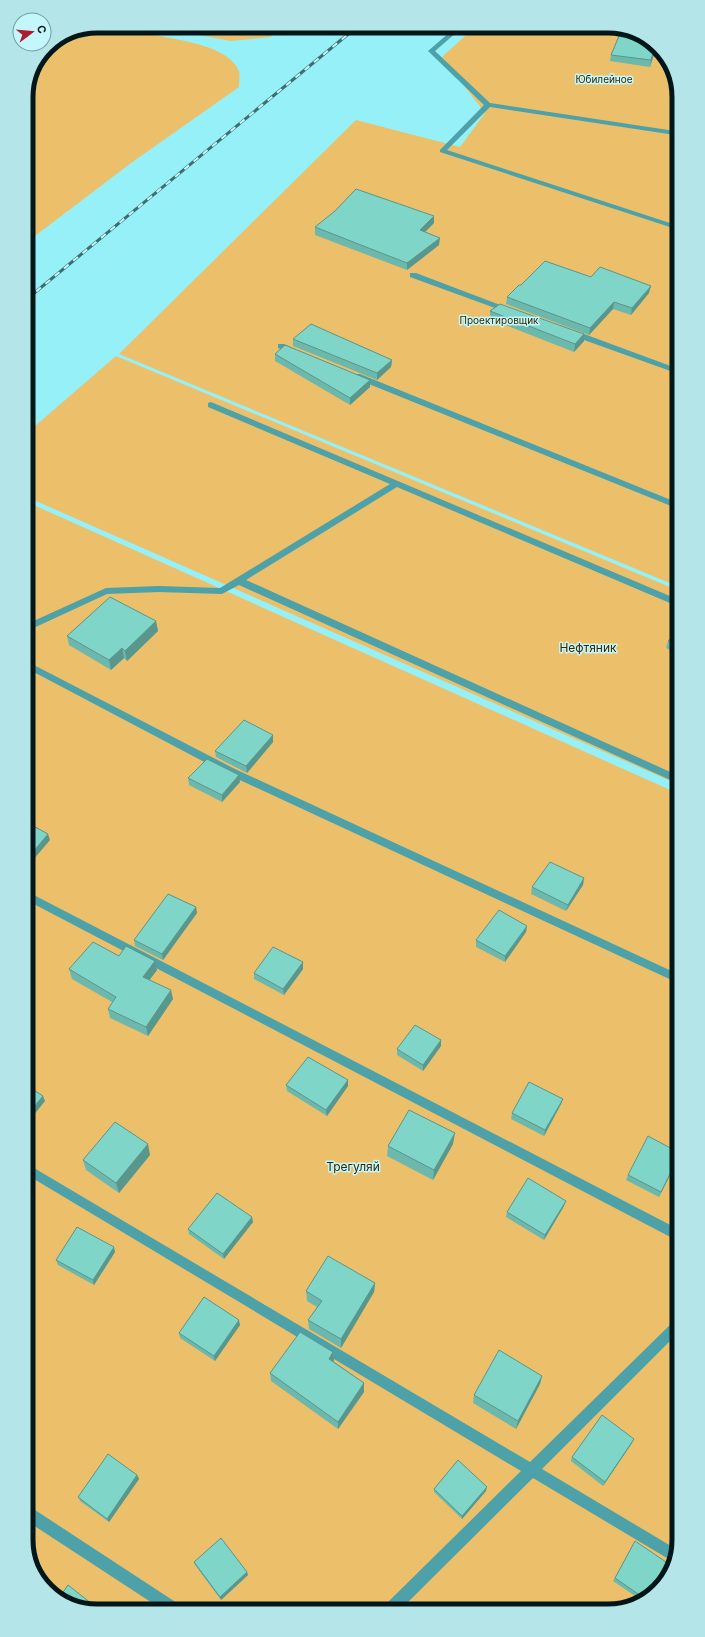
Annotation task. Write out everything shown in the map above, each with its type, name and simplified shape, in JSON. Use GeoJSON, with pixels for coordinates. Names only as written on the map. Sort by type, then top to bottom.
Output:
{"type":"FeatureCollection","features":[{"type":"Feature","properties":{"kind":"street"},"geometry":{"type":"LineString","coordinates":[[453,33],[432,51],[488,105],[672,132]]}},
{"type":"Feature","properties":{"kind":"street"},"geometry":{"type":"LineString","coordinates":[[488,105],[442,151],[672,226]]}},
{"type":"Feature","properties":{"kind":"street"},"geometry":{"type":"LineString","coordinates":[[413,275],[515,312]]}},
{"type":"Feature","properties":{"kind":"street"},"geometry":{"type":"LineString","coordinates":[[566,331],[672,370]]}},
{"type":"Feature","properties":{"kind":"street"},"geometry":{"type":"LineString","coordinates":[[281,346],[303,355]]}},
{"type":"Feature","properties":{"kind":"street"},"geometry":{"type":"LineString","coordinates":[[347,372],[672,503]]}},
{"type":"Feature","properties":{"kind":"street"},"geometry":{"type":"LineString","coordinates":[[211,404],[672,601]]}},
{"type":"Feature","properties":{"kind":"street"},"geometry":{"type":"LineString","coordinates":[[33,625],[106,591],[159,589],[222,591],[396,484]]}},
{"type":"Feature","properties":{"kind":"street"},"geometry":{"type":"LineString","coordinates":[[239,581],[672,777]]}},
{"type":"Feature","properties":{"kind":"street"},"geometry":{"type":"LineString","coordinates":[[33,668],[232,772],[672,975]]}},
{"type":"Feature","properties":{"kind":"street"},"geometry":{"type":"LineString","coordinates":[[33,899],[672,1233]]}},
{"type":"Feature","properties":{"kind":"street"},"geometry":{"type":"LineString","coordinates":[[33,1172],[671,1553]]}},
{"type":"Feature","properties":{"kind":"street"},"geometry":{"type":"LineString","coordinates":[[396,1604],[672,1331]]}},
{"type":"Feature","properties":{"kind":"street"},"geometry":{"type":"LineString","coordinates":[[33,1517],[166,1604]]}},
{"type":"Feature","properties":{"kind":"green space"},"geometry":{"type":"Polygon","coordinates":[[[97,33],[146,33],[196,44],[210,48],[222,54],[232,61],[239,71],[239,87],[131,163],[33,237],[33,93],[35,80],[40,69],[46,58],[55,49],[76,36],[97,33]]]}},
{"type":"Feature","properties":{"kind":"green space"},"geometry":{"type":"Polygon","coordinates":[[[191,33],[277,33],[270,37],[231,41],[191,33]]]}},
{"type":"Feature","properties":{"kind":"green space","name":"Проектировщик"},"geometry":{"type":"Polygon","coordinates":[[[468,33],[612,33],[629,36],[647,46],[659,58],[669,76],[672,97],[672,584],[119,354],[356,120],[460,147],[485,113],[442,57],[468,33]]]}},
{"type":"Feature","properties":{"kind":"green space","name":"Нефтяник"},"geometry":{"type":"Polygon","coordinates":[[[116,356],[672,588],[672,782],[33,500],[33,428],[116,356]]]}},
{"type":"Feature","properties":{"kind":"green space","name":"Трегуляй"},"geometry":{"type":"Polygon","coordinates":[[[33,505],[672,791],[672,1540],[669,1561],[659,1579],[644,1593],[629,1601],[608,1604],[93,1604],[76,1601],[58,1591],[44,1576],[36,1561],[33,1540],[33,505]]]}},
{"type":"Feature","properties":{"kind":"building"},"geometry":{"type":"Polygon","coordinates":[[[620,34],[629,36],[640,42],[653,52],[651,60],[611,55],[620,34]]]}},
{"type":"Feature","properties":{"kind":"building"},"geometry":{"type":"Polygon","coordinates":[[[356,189],[434,216],[420,230],[440,238],[407,263],[315,227],[335,211],[356,189]]]}},
{"type":"Feature","properties":{"kind":"building"},"geometry":{"type":"Polygon","coordinates":[[[545,261],[591,277],[600,267],[651,286],[632,308],[614,302],[590,328],[507,297],[545,261]]]}},
{"type":"Feature","properties":{"kind":"building"},"geometry":{"type":"Polygon","coordinates":[[[500,304],[584,334],[575,344],[490,311],[500,304]]]}},
{"type":"Feature","properties":{"kind":"building"},"geometry":{"type":"Polygon","coordinates":[[[311,324],[392,360],[377,373],[293,339],[311,324]]]}},
{"type":"Feature","properties":{"kind":"building"},"geometry":{"type":"Polygon","coordinates":[[[285,345],[370,380],[350,398],[275,354],[285,345]]]}},
{"type":"Feature","properties":{"kind":"building"},"geometry":{"type":"Polygon","coordinates":[[[110,597],[156,621],[125,651],[122,648],[109,660],[67,636],[110,597]]]}},
{"type":"Feature","properties":{"kind":"building"},"geometry":{"type":"Polygon","coordinates":[[[672,637],[672,643],[668,641],[672,637]]]}},
{"type":"Feature","properties":{"kind":"building"},"geometry":{"type":"Polygon","coordinates":[[[244,720],[273,735],[246,766],[215,751],[244,720]]]}},
{"type":"Feature","properties":{"kind":"building"},"geometry":{"type":"Polygon","coordinates":[[[207,759],[239,775],[222,795],[188,778],[207,759]]]}},
{"type":"Feature","properties":{"kind":"building"},"geometry":{"type":"Polygon","coordinates":[[[33,826],[48,834],[33,852],[33,826]]]}},
{"type":"Feature","properties":{"kind":"building"},"geometry":{"type":"Polygon","coordinates":[[[550,862],[584,878],[568,905],[532,887],[550,862]]]}},
{"type":"Feature","properties":{"kind":"building"},"geometry":{"type":"Polygon","coordinates":[[[168,894],[196,907],[162,954],[134,940],[168,894]]]}},
{"type":"Feature","properties":{"kind":"building"},"geometry":{"type":"Polygon","coordinates":[[[499,910],[527,926],[505,956],[476,940],[499,910]]]}},
{"type":"Feature","properties":{"kind":"building"},"geometry":{"type":"Polygon","coordinates":[[[93,942],[119,956],[126,946],[155,961],[143,977],[171,990],[146,1027],[108,1009],[116,997],[69,969],[93,942]]]}},
{"type":"Feature","properties":{"kind":"building"},"geometry":{"type":"Polygon","coordinates":[[[273,947],[303,962],[283,989],[254,973],[273,947]]]}},
{"type":"Feature","properties":{"kind":"building"},"geometry":{"type":"Polygon","coordinates":[[[415,1025],[441,1040],[423,1065],[397,1049],[415,1025]]]}},
{"type":"Feature","properties":{"kind":"building"},"geometry":{"type":"Polygon","coordinates":[[[308,1057],[348,1080],[326,1110],[286,1085],[308,1057]]]}},
{"type":"Feature","properties":{"kind":"building"},"geometry":{"type":"Polygon","coordinates":[[[529,1082],[563,1099],[545,1130],[512,1113],[529,1082]]]}},
{"type":"Feature","properties":{"kind":"building"},"geometry":{"type":"Polygon","coordinates":[[[33,1090],[43,1096],[33,1108],[33,1090]]]}},
{"type":"Feature","properties":{"kind":"building"},"geometry":{"type":"Polygon","coordinates":[[[409,1110],[455,1133],[434,1170],[388,1146],[409,1110]]]}},
{"type":"Feature","properties":{"kind":"building"},"geometry":{"type":"Polygon","coordinates":[[[115,1122],[148,1144],[116,1183],[83,1160],[115,1122]]]}},
{"type":"Feature","properties":{"kind":"building"},"geometry":{"type":"Polygon","coordinates":[[[648,1136],[672,1149],[672,1170],[661,1192],[628,1175],[648,1136]]]}},
{"type":"Feature","properties":{"kind":"building"},"geometry":{"type":"Polygon","coordinates":[[[528,1178],[566,1201],[545,1235],[507,1212],[528,1178]]]}},
{"type":"Feature","properties":{"kind":"building"},"geometry":{"type":"Polygon","coordinates":[[[217,1193],[252,1217],[223,1254],[188,1229],[217,1193]]]}},
{"type":"Feature","properties":{"kind":"building"},"geometry":{"type":"Polygon","coordinates":[[[77,1227],[114,1247],[93,1280],[56,1260],[77,1227]]]}},
{"type":"Feature","properties":{"kind":"building"},"geometry":{"type":"Polygon","coordinates":[[[328,1256],[375,1283],[341,1339],[308,1320],[322,1301],[306,1291],[328,1256]]]}},
{"type":"Feature","properties":{"kind":"building"},"geometry":{"type":"Polygon","coordinates":[[[204,1297],[239,1320],[214,1356],[179,1333],[204,1297]]]}},
{"type":"Feature","properties":{"kind":"building"},"geometry":{"type":"Polygon","coordinates":[[[300,1332],[333,1352],[329,1359],[364,1383],[338,1422],[270,1373],[300,1332]]]}},
{"type":"Feature","properties":{"kind":"building"},"geometry":{"type":"Polygon","coordinates":[[[499,1350],[542,1376],[518,1421],[474,1395],[499,1350]]]}},
{"type":"Feature","properties":{"kind":"building"},"geometry":{"type":"Polygon","coordinates":[[[602,1415],[634,1439],[605,1482],[572,1457],[602,1415]]]}},
{"type":"Feature","properties":{"kind":"building"},"geometry":{"type":"Polygon","coordinates":[[[108,1454],[137,1475],[107,1519],[78,1497],[108,1454]]]}},
{"type":"Feature","properties":{"kind":"building"},"geometry":{"type":"Polygon","coordinates":[[[458,1460],[487,1487],[462,1516],[434,1489],[458,1460]]]}},
{"type":"Feature","properties":{"kind":"building"},"geometry":{"type":"Polygon","coordinates":[[[221,1538],[247,1572],[220,1597],[194,1562],[221,1538]]]}},
{"type":"Feature","properties":{"kind":"building"},"geometry":{"type":"Polygon","coordinates":[[[635,1541],[666,1562],[655,1583],[640,1595],[615,1578],[635,1541]]]}},
{"type":"Feature","properties":{"kind":"building"},"geometry":{"type":"Polygon","coordinates":[[[68,1585],[92,1604],[76,1601],[62,1593],[68,1585]]]}},
{"type":"Feature","properties":{"kind":"railway"},"geometry":{"type":"LineString","coordinates":[[33,294],[350,33]]}},
{"type":"Feature","properties":{"kind":"park label","name":"Юбилейное"},"geometry":{"type":"Point","coordinates":[604,79]}}]}
